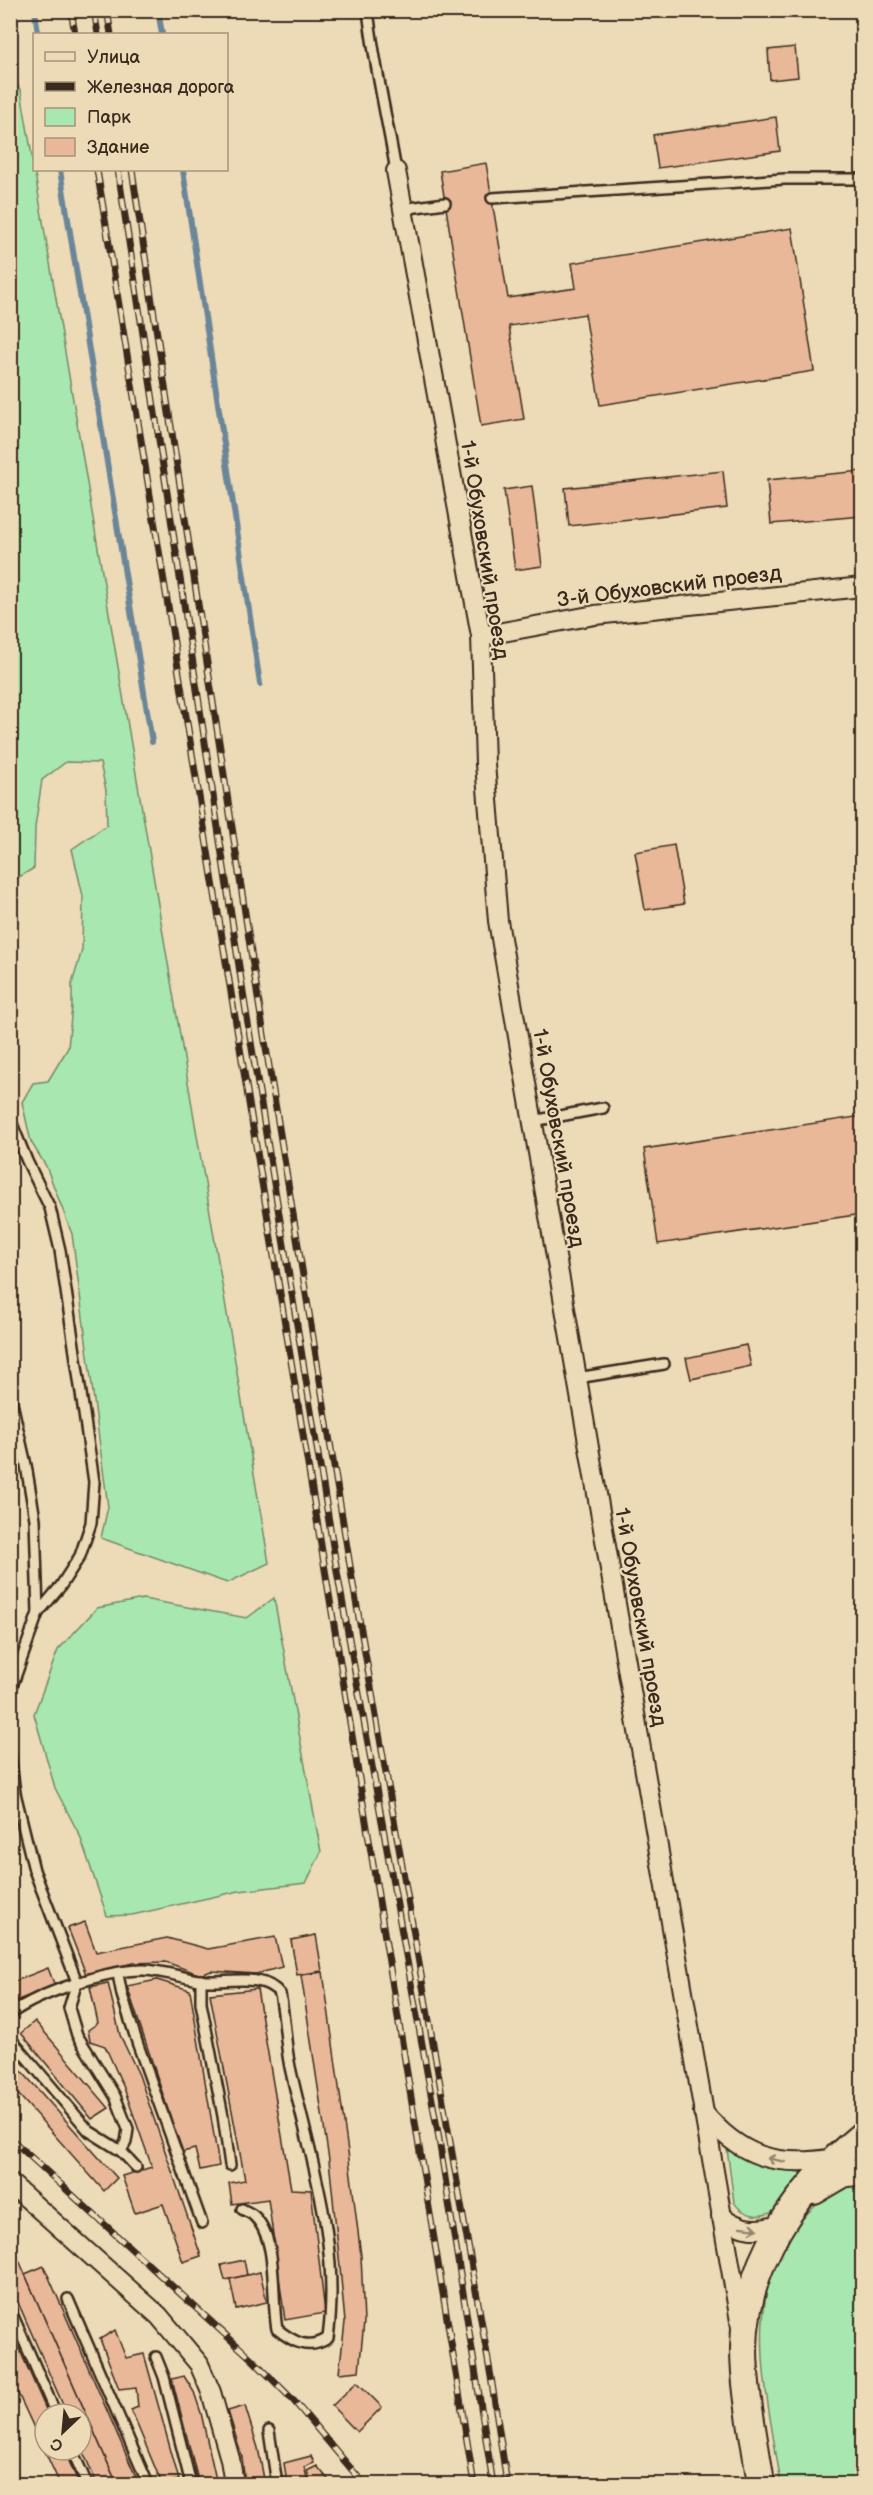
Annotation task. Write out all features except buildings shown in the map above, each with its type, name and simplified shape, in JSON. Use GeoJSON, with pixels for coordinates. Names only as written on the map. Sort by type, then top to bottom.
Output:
{"type":"FeatureCollection","features":[{"type":"Feature","properties":{"kind":"street","name":"1-й Обуховский проезд"},"geometry":{"type":"LineString","coordinates":[[396,171],[481,636],[485,764],[498,921],[744,2349]]}},
{"type":"Feature","properties":{"kind":"street","name":"3-й Обуховский проезд"},"geometry":{"type":"LineString","coordinates":[[481,636],[595,615],[862,587]]}},
{"type":"Feature","properties":{"kind":"street"},"geometry":{"type":"LineString","coordinates":[[702,2110],[718,2130],[754,2154],[776,2161],[798,2163],[834,2158]]}},
{"type":"Feature","properties":{"kind":"street"},"geometry":{"type":"LineString","coordinates":[[761,2484],[744,2349],[746,2315],[752,2289],[762,2259],[785,2219],[817,2176],[834,2158],[862,2135]]}},
{"type":"Feature","properties":{"kind":"street"},"geometry":{"type":"LineString","coordinates":[[721,2216],[734,2226],[748,2230],[785,2219],[811,2192],[843,2174],[862,2171]]}},
{"type":"Feature","properties":{"kind":"street"},"geometry":{"type":"LineString","coordinates":[[10,2183],[159,2316],[200,2364],[212,2392],[230,2459],[234,2484]]}},
{"type":"Feature","properties":{"kind":"lane"},"geometry":{"type":"LineString","coordinates":[[368,10],[372,46],[381,81],[396,171]]}},
{"type":"Feature","properties":{"kind":"lane"},"geometry":{"type":"LineString","coordinates":[[492,198],[785,179],[862,179]]}},
{"type":"Feature","properties":{"kind":"lane"},"geometry":{"type":"LineString","coordinates":[[402,209],[445,203]]}},
{"type":"Feature","properties":{"kind":"lane"},"geometry":{"type":"LineString","coordinates":[[533,1121],[603,1108]]}},
{"type":"Feature","properties":{"kind":"lane"},"geometry":{"type":"LineString","coordinates":[[10,1119],[50,1208],[60,1250],[94,1482],[91,1523],[80,1556],[60,1587],[38,1613],[11,1689],[10,1702]]}},
{"type":"Feature","properties":{"kind":"lane"},"geometry":{"type":"LineString","coordinates":[[577,1378],[664,1364]]}},
{"type":"Feature","properties":{"kind":"lane"},"geometry":{"type":"LineString","coordinates":[[10,1394],[35,1519],[38,1613]]}},
{"type":"Feature","properties":{"kind":"lane"},"geometry":{"type":"LineString","coordinates":[[10,1754],[15,1793],[34,1870],[77,1982],[69,2008],[77,2035],[115,2096],[128,2129],[126,2142],[120,2151]]}},
{"type":"Feature","properties":{"kind":"lane"},"geometry":{"type":"LineString","coordinates":[[10,2014],[77,1982],[118,1974],[151,1971],[201,1980],[252,1980],[274,1986],[280,1994],[288,2055],[319,2182],[329,2250],[333,2303],[328,2338],[318,2345],[290,2340],[277,2329],[274,2283],[265,2235],[254,2216],[242,2209]]}},
{"type":"Feature","properties":{"kind":"lane"},"geometry":{"type":"LineString","coordinates":[[118,1974],[122,1995],[138,2045],[202,2223]]}},
{"type":"Feature","properties":{"kind":"lane"},"geometry":{"type":"LineString","coordinates":[[201,1980],[201,2003],[230,2165]]}},
{"type":"Feature","properties":{"kind":"lane"},"geometry":{"type":"LineString","coordinates":[[10,2038],[89,2131],[120,2151],[136,2168]]}},
{"type":"Feature","properties":{"kind":"lane"},"geometry":{"type":"LineString","coordinates":[[68,2299],[148,2484]]}},
{"type":"Feature","properties":{"kind":"lane"},"geometry":{"type":"LineString","coordinates":[[10,2308],[51,2402]]}},
{"type":"Feature","properties":{"kind":"lane"},"geometry":{"type":"LineString","coordinates":[[156,2356],[164,2378],[191,2484]]}},
{"type":"Feature","properties":{"kind":"lane"},"geometry":{"type":"LineString","coordinates":[[268,2431],[277,2484]]}},
{"type":"Feature","properties":{"kind":"lane"},"geometry":{"type":"LineString","coordinates":[[77,2462],[87,2484]]}},
{"type":"Feature","properties":{"kind":"green space"},"geometry":{"type":"Polygon","coordinates":[[[10,75],[21,91],[269,1563],[227,1583],[101,1538],[108,1507],[72,1234],[46,1166],[31,1142],[22,1102],[33,1083],[48,1081],[68,1048],[72,984],[82,950],[83,896],[72,849],[107,825],[106,790],[100,763],[66,762],[42,780],[35,827],[34,868],[11,882],[10,75]]]}},
{"type":"Feature","properties":{"kind":"green space"},"geometry":{"type":"Polygon","coordinates":[[[274,1598],[321,1852],[306,1883],[239,1891],[132,1915],[107,1916],[80,1836],[55,1788],[34,1714],[58,1650],[97,1608],[143,1599],[247,1618],[274,1598]]]}},
{"type":"Feature","properties":{"kind":"green space"},"geometry":{"type":"Polygon","coordinates":[[[728,2145],[777,2168],[805,2173],[784,2202],[770,2213],[753,2215],[747,2213],[739,2209],[734,2202],[728,2145]]]}},
{"type":"Feature","properties":{"kind":"green space"},"geometry":{"type":"Polygon","coordinates":[[[862,2183],[862,2484],[781,2484],[762,2345],[764,2310],[770,2277],[783,2246],[804,2217],[823,2200],[838,2191],[862,2183]]]}},
{"type":"Feature","properties":{"kind":"waterway"},"geometry":{"type":"LineString","coordinates":[[35,10],[38,33]]}},
{"type":"Feature","properties":{"kind":"waterway"},"geometry":{"type":"LineString","coordinates":[[158,10],[162,33]]}},
{"type":"Feature","properties":{"kind":"waterway"},"geometry":{"type":"LineString","coordinates":[[60,171],[152,742]]}},
{"type":"Feature","properties":{"kind":"waterway"},"geometry":{"type":"LineString","coordinates":[[183,171],[260,684]]}},
{"type":"Feature","properties":{"kind":"railway"},"geometry":{"type":"LineString","coordinates":[[71,10],[75,33]]}},
{"type":"Feature","properties":{"kind":"railway"},"geometry":{"type":"LineString","coordinates":[[94,10],[98,33]]}},
{"type":"Feature","properties":{"kind":"railway"},"geometry":{"type":"LineString","coordinates":[[107,10],[111,33]]}},
{"type":"Feature","properties":{"kind":"railway"},"geometry":{"type":"LineString","coordinates":[[97,171],[474,2484]]}},
{"type":"Feature","properties":{"kind":"railway"},"geometry":{"type":"LineString","coordinates":[[118,171],[244,999],[338,1577],[438,2133],[493,2484]]}},
{"type":"Feature","properties":{"kind":"railway"},"geometry":{"type":"LineString","coordinates":[[132,171],[258,998],[352,1578],[491,2377],[507,2484]]}},
{"type":"Feature","properties":{"kind":"railway"},"geometry":{"type":"LineString","coordinates":[[10,2138],[253,2360],[293,2400],[364,2484]]}}]}
